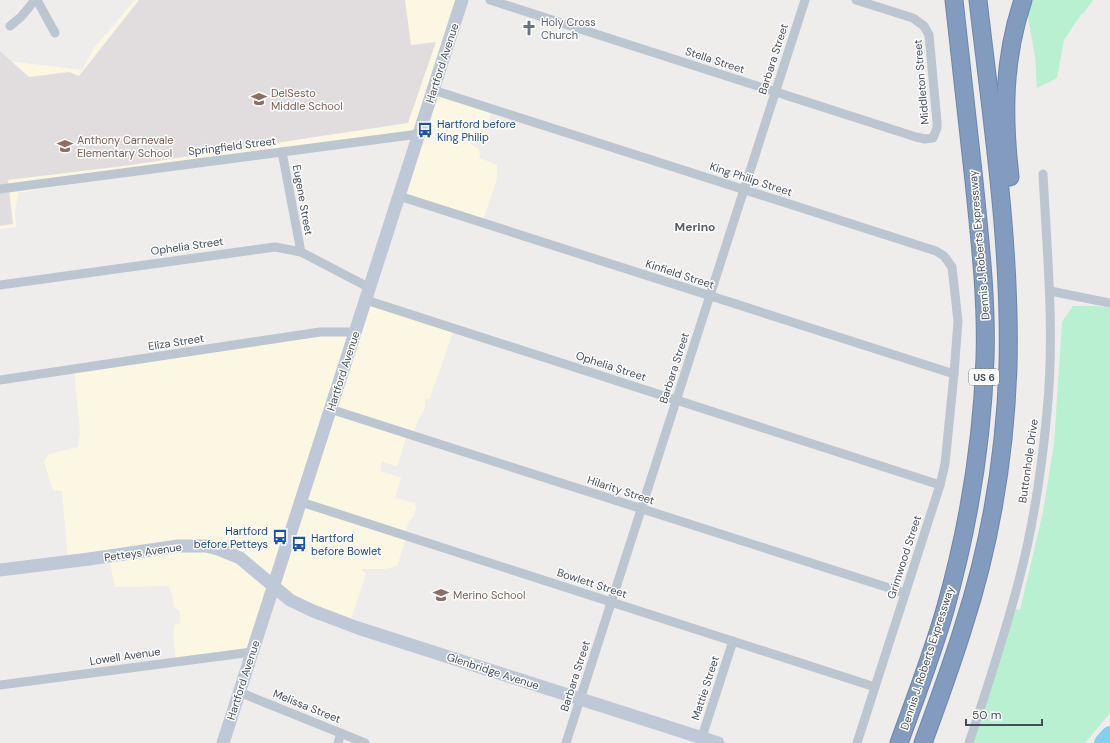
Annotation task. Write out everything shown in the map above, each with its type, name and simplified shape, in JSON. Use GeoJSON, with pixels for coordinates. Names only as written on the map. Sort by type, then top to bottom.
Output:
{"type":"FeatureCollection","features":[{"type":"Feature","properties":{"kind":"highway"},"geometry":{"type":"LineString","coordinates":[[942,0],[973,175]]}},
{"type":"Feature","properties":{"kind":"highway","name":"Dennis J. Roberts Expressway"},"geometry":{"type":"LineString","coordinates":[[899,743],[933,646],[946,604],[962,540],[976,468],[983,395],[985,322],[981,248],[954,0]]}},
{"type":"Feature","properties":{"kind":"highway","name":"Dennis J. Roberts Expressway"},"geometry":{"type":"LineString","coordinates":[[923,743],[964,627],[974,591],[990,517],[1000,458],[1006,398],[1008,368],[1007,293],[1002,218],[978,0]]}},
{"type":"Feature","properties":{"kind":"highway"},"geometry":{"type":"LineString","coordinates":[[1007,293],[1012,214],[1006,142],[1005,95],[1010,53],[1023,0]]}},
{"type":"Feature","properties":{"kind":"main road","name":"Hartford Avenue"},"geometry":{"type":"LineString","coordinates":[[223,743],[462,0]]}},
{"type":"Feature","properties":{"kind":"main road","name":"Petteys Avenue"},"geometry":{"type":"LineString","coordinates":[[0,570],[178,546],[206,546],[230,553],[240,558],[274,586]]}},
{"type":"Feature","properties":{"kind":"main road","name":"Glenbridge Avenue"},"geometry":{"type":"LineString","coordinates":[[274,586],[290,600],[358,628],[580,699],[701,740],[718,743]]}},
{"type":"Feature","properties":{"kind":"street"},"geometry":{"type":"LineString","coordinates":[[10,26],[21,17],[36,0],[55,33]]}},
{"type":"Feature","properties":{"kind":"street","name":"Stella Street"},"geometry":{"type":"LineString","coordinates":[[490,0],[916,137],[925,139],[934,138]]}},
{"type":"Feature","properties":{"kind":"street","name":"Barbara Street"},"geometry":{"type":"LineString","coordinates":[[566,743],[805,0]]}},
{"type":"Feature","properties":{"kind":"street","name":"Middleton Street"},"geometry":{"type":"LineString","coordinates":[[856,0],[913,18],[921,23],[927,30],[930,39],[937,122],[934,138]]}},
{"type":"Feature","properties":{"kind":"street","name":"King Philip Street"},"geometry":{"type":"LineString","coordinates":[[433,90],[936,252],[944,256],[950,263],[953,272],[957,304],[958,336],[954,374]]}},
{"type":"Feature","properties":{"kind":"street","name":"Springfield Street"},"geometry":{"type":"LineString","coordinates":[[0,189],[419,134]]}},
{"type":"Feature","properties":{"kind":"street","name":"Eugene Street"},"geometry":{"type":"LineString","coordinates":[[282,152],[301,252]]}},
{"type":"Feature","properties":{"kind":"street","name":"Buttonhole Drive"},"geometry":{"type":"LineString","coordinates":[[969,743],[1013,604],[1028,544],[1047,412],[1050,356],[1050,291],[1042,174]]}},
{"type":"Feature","properties":{"kind":"street","name":"Kinfield Street"},"geometry":{"type":"LineString","coordinates":[[399,196],[954,374]]}},
{"type":"Feature","properties":{"kind":"street","name":"Ophelia Street"},"geometry":{"type":"LineString","coordinates":[[0,285],[268,247],[283,248],[301,252],[368,294],[676,400],[940,485]]}},
{"type":"Feature","properties":{"kind":"street"},"geometry":{"type":"LineString","coordinates":[[1050,291],[1110,303]]}},
{"type":"Feature","properties":{"kind":"street","name":"Eliza Street"},"geometry":{"type":"LineString","coordinates":[[0,380],[320,332],[355,332]]}},
{"type":"Feature","properties":{"kind":"street","name":"Grimwood Street"},"geometry":{"type":"LineString","coordinates":[[857,743],[940,485],[947,455],[954,374]]}},
{"type":"Feature","properties":{"kind":"street","name":"Hilarity Street"},"geometry":{"type":"LineString","coordinates":[[330,409],[905,594]]}},
{"type":"Feature","properties":{"kind":"street","name":"Bowlett Street"},"geometry":{"type":"LineString","coordinates":[[301,502],[875,687]]}},
{"type":"Feature","properties":{"kind":"street","name":"Mattie Street"},"geometry":{"type":"LineString","coordinates":[[701,740],[733,641]]}},
{"type":"Feature","properties":{"kind":"street","name":"Lowell Avenue"},"geometry":{"type":"LineString","coordinates":[[0,685],[252,652]]}},
{"type":"Feature","properties":{"kind":"street","name":"Melissa Street"},"geometry":{"type":"LineString","coordinates":[[239,692],[365,743]]}},
{"type":"Feature","properties":{"kind":"street"},"geometry":{"type":"LineString","coordinates":[[338,743],[341,733]]}},
{"type":"Feature","properties":{"kind":"shaded area","name":"DelSesto Middle School"},"geometry":{"type":"Polygon","coordinates":[[[135,0],[458,0],[430,88],[493,109],[483,136],[471,136],[470,144],[479,149],[480,158],[497,165],[497,179],[483,220],[398,196],[412,136],[234,159],[22,192],[18,193],[15,214],[16,227],[0,229],[0,60],[82,70],[94,48],[135,0]]]}},
{"type":"Feature","properties":{"kind":"shaded area","name":"DelSesto Middle School"},"geometry":{"type":"Polygon","coordinates":[[[139,0],[405,0],[411,45],[436,42],[408,123],[131,165],[8,180],[13,224],[0,226],[0,51],[29,77],[69,72],[79,76],[139,0]]]}},
{"type":"Feature","properties":{"kind":"shaded area"},"geometry":{"type":"Polygon","coordinates":[[[364,303],[453,332],[430,398],[425,400],[425,408],[418,420],[413,435],[406,437],[398,465],[395,466],[381,461],[381,471],[401,478],[395,498],[415,503],[416,507],[414,516],[409,521],[404,536],[406,538],[397,566],[384,569],[361,569],[366,574],[349,625],[274,587],[250,651],[176,661],[173,631],[175,625],[180,623],[180,611],[174,607],[172,594],[168,586],[115,587],[109,558],[68,561],[62,491],[53,490],[44,462],[49,454],[78,447],[80,431],[74,370],[351,331],[364,303]]]}},
{"type":"Feature","properties":{"kind":"green space"},"geometry":{"type":"Polygon","coordinates":[[[1025,0],[1093,0],[1083,14],[1082,13],[1064,40],[1057,78],[1037,88],[1035,56],[1025,0]]]}},
{"type":"Feature","properties":{"kind":"green space"},"geometry":{"type":"Polygon","coordinates":[[[1073,306],[1096,306],[1110,308],[1110,713],[1085,743],[965,743],[1016,609],[1020,610],[1043,512],[1054,444],[1062,322],[1073,306]]]}},
{"type":"Feature","properties":{"kind":"waterway"},"geometry":{"type":"LineString","coordinates":[[1103,743],[1110,735]]}},
{"type":"Feature","properties":{"kind":"place","name":"Holy Cross Church"},"geometry":{"type":"Point","coordinates":[529,28]}},
{"type":"Feature","properties":{"kind":"place","name":"DelSesto Middle School"},"geometry":{"type":"Point","coordinates":[259,99]}},
{"type":"Feature","properties":{"kind":"place","name":"Hartford before King Philip"},"geometry":{"type":"Point","coordinates":[425,130]}},
{"type":"Feature","properties":{"kind":"place","name":"Anthony Carnevale Elementary School"},"geometry":{"type":"Point","coordinates":[65,146]}},
{"type":"Feature","properties":{"kind":"place","name":"Hartford before Petteys"},"geometry":{"type":"Point","coordinates":[280,537]}},
{"type":"Feature","properties":{"kind":"place","name":"Hartford before Bowlet"},"geometry":{"type":"Point","coordinates":[299,544]}},
{"type":"Feature","properties":{"kind":"place","name":"Merino School"},"geometry":{"type":"Point","coordinates":[441,595]}},
{"type":"Feature","properties":{"kind":"district","name":"Merino"},"geometry":{"type":"Point","coordinates":[695,227]}}]}
